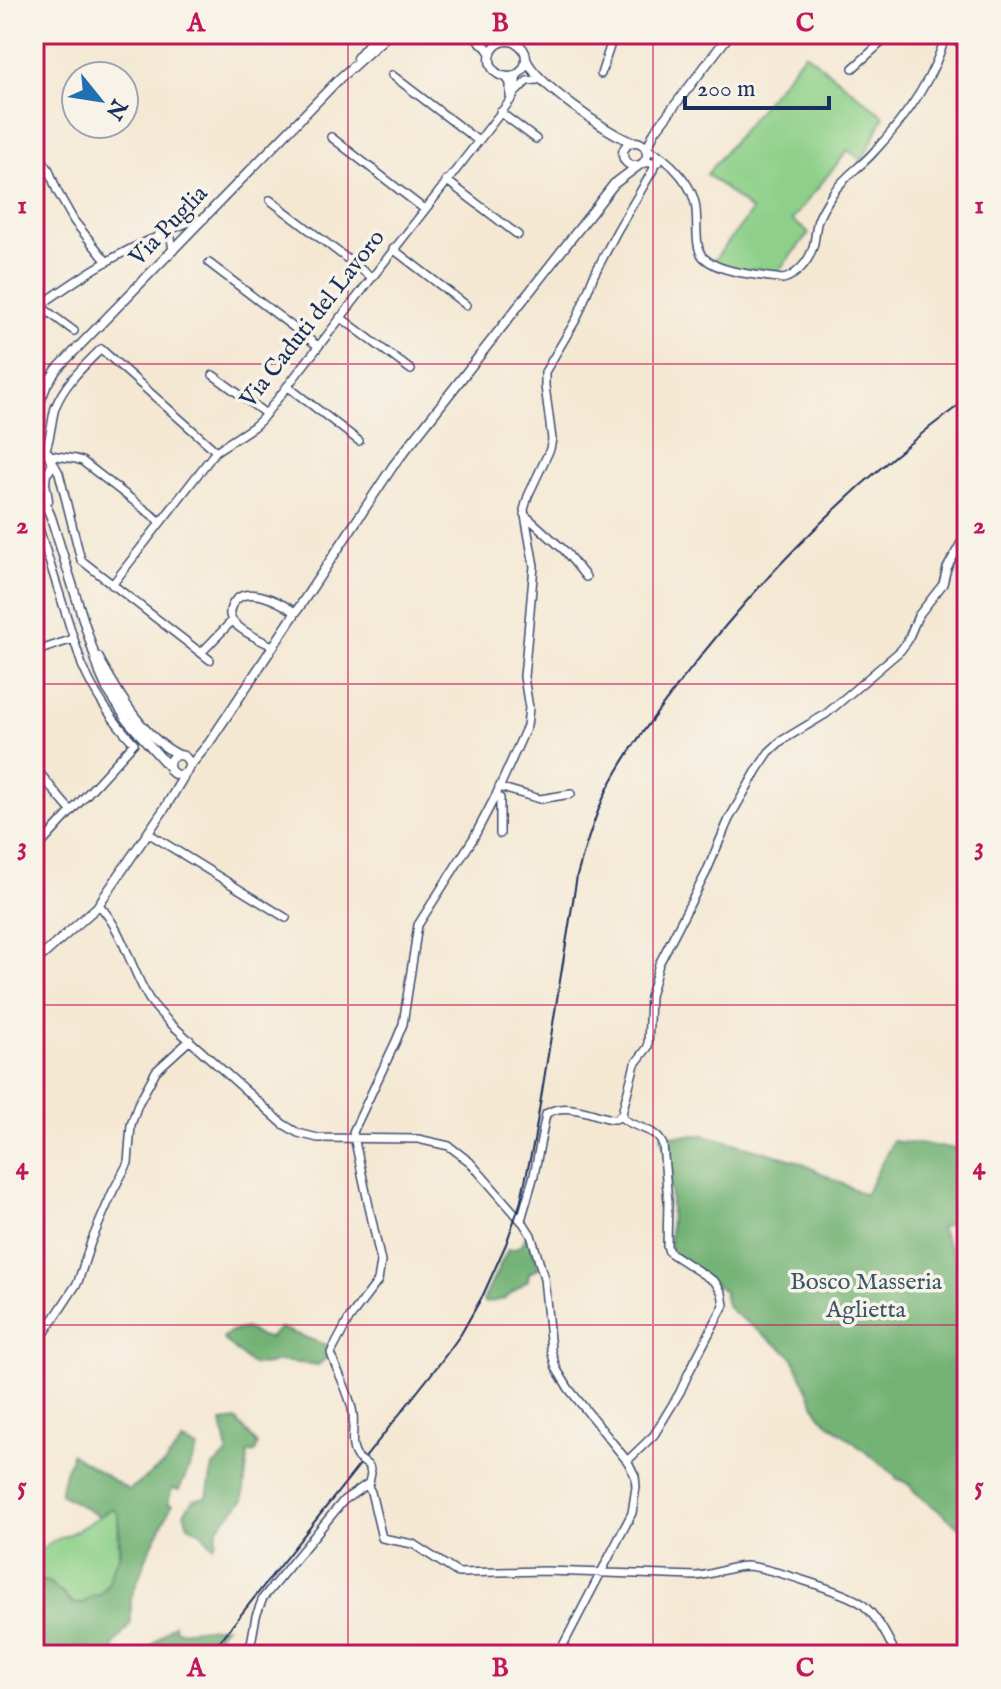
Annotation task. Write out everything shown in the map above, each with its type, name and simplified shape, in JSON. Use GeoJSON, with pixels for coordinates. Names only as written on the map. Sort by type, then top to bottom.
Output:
{"type":"FeatureCollection","features":[{"type":"Feature","properties":{"kind":"main road","name":"Via Puglia"},"geometry":{"type":"LineString","coordinates":[[51,517],[45,483],[48,460],[36,438],[36,413],[47,384],[57,369],[340,78],[377,34]]}},
{"type":"Feature","properties":{"kind":"main road","name":"Via Puglia"},"geometry":{"type":"LineString","coordinates":[[340,78],[389,34]]}},
{"type":"Feature","properties":{"kind":"main road"},"geometry":{"type":"LineString","coordinates":[[474,34],[514,42],[522,48],[533,72],[557,92],[608,131],[653,151]]}},
{"type":"Feature","properties":{"kind":"main road"},"geometry":{"type":"LineString","coordinates":[[474,34],[491,54]]}},
{"type":"Feature","properties":{"kind":"main road"},"geometry":{"type":"LineString","coordinates":[[614,184],[624,148],[655,131],[730,34]]}},
{"type":"Feature","properties":{"kind":"main road"},"geometry":{"type":"LineString","coordinates":[[498,40],[491,54],[494,70],[505,76],[518,73],[557,92]]}},
{"type":"Feature","properties":{"kind":"main road"},"geometry":{"type":"LineString","coordinates":[[518,73],[526,59]]}},
{"type":"Feature","properties":{"kind":"main road"},"geometry":{"type":"LineString","coordinates":[[608,131],[629,165],[641,164]]}},
{"type":"Feature","properties":{"kind":"main road"},"geometry":{"type":"LineString","coordinates":[[34,963],[99,905],[393,466],[614,184],[653,151],[655,131]]}},
{"type":"Feature","properties":{"kind":"main road"},"geometry":{"type":"LineString","coordinates":[[48,460],[34,475],[51,517],[100,673],[128,721],[169,769],[175,775],[187,770]]}},
{"type":"Feature","properties":{"kind":"main road"},"geometry":{"type":"LineString","coordinates":[[91,646],[140,721],[161,745],[188,760],[187,770]]}},
{"type":"Feature","properties":{"kind":"main road"},"geometry":{"type":"LineString","coordinates":[[149,831],[170,794],[171,759],[203,746],[222,722]]}},
{"type":"Feature","properties":{"kind":"street"},"geometry":{"type":"LineString","coordinates":[[505,34],[514,42]]}},
{"type":"Feature","properties":{"kind":"street"},"geometry":{"type":"LineString","coordinates":[[601,74],[614,34]]}},
{"type":"Feature","properties":{"kind":"street"},"geometry":{"type":"LineString","coordinates":[[853,68],[891,34]]}},
{"type":"Feature","properties":{"kind":"street"},"geometry":{"type":"LineString","coordinates":[[249,1655],[263,1598],[344,1500],[367,1485],[371,1473],[369,1466],[355,1456],[354,1419],[331,1353],[349,1319],[378,1281],[381,1262],[353,1132],[403,1024],[418,925],[462,857],[498,791],[527,726],[529,716],[524,677],[534,566],[524,514],[528,496],[552,444],[546,369],[577,318],[653,151],[682,177],[694,199],[698,248],[703,258],[745,274],[788,278],[808,259],[817,222],[832,194],[889,135],[917,97],[949,34],[967,52]]}},
{"type":"Feature","properties":{"kind":"street"},"geometry":{"type":"LineString","coordinates":[[513,97],[518,73]]}},
{"type":"Feature","properties":{"kind":"street"},"geometry":{"type":"LineString","coordinates":[[392,75],[477,140]]}},
{"type":"Feature","properties":{"kind":"street"},"geometry":{"type":"LineString","coordinates":[[505,76],[511,89],[506,104]]}},
{"type":"Feature","properties":{"kind":"street","name":"Via Caduti del Lavoro"},"geometry":{"type":"LineString","coordinates":[[112,585],[216,451],[257,424],[266,414],[523,83],[537,80]]}},
{"type":"Feature","properties":{"kind":"street"},"geometry":{"type":"LineString","coordinates":[[500,112],[536,139]]}},
{"type":"Feature","properties":{"kind":"street"},"geometry":{"type":"LineString","coordinates":[[331,137],[424,209]]}},
{"type":"Feature","properties":{"kind":"street"},"geometry":{"type":"LineString","coordinates":[[34,147],[74,221],[107,262]]}},
{"type":"Feature","properties":{"kind":"street"},"geometry":{"type":"LineString","coordinates":[[446,180],[518,235]]}},
{"type":"Feature","properties":{"kind":"street"},"geometry":{"type":"LineString","coordinates":[[270,200],[371,277]]}},
{"type":"Feature","properties":{"kind":"street"},"geometry":{"type":"LineString","coordinates":[[144,243],[197,219],[204,219]]}},
{"type":"Feature","properties":{"kind":"street"},"geometry":{"type":"LineString","coordinates":[[34,310],[107,262],[165,234],[173,241],[173,251]]}},
{"type":"Feature","properties":{"kind":"street"},"geometry":{"type":"LineString","coordinates":[[393,249],[466,305]]}},
{"type":"Feature","properties":{"kind":"street"},"geometry":{"type":"LineString","coordinates":[[209,263],[318,346]]}},
{"type":"Feature","properties":{"kind":"street"},"geometry":{"type":"LineString","coordinates":[[34,320],[47,311],[74,331]]}},
{"type":"Feature","properties":{"kind":"street"},"geometry":{"type":"LineString","coordinates":[[340,317],[411,370]]}},
{"type":"Feature","properties":{"kind":"street"},"geometry":{"type":"LineString","coordinates":[[210,660],[81,560],[64,499],[48,460],[56,405],[72,378],[101,349],[216,451]]}},
{"type":"Feature","properties":{"kind":"street"},"geometry":{"type":"LineString","coordinates":[[213,375],[266,414]]}},
{"type":"Feature","properties":{"kind":"street"},"geometry":{"type":"LineString","coordinates":[[287,386],[359,441]]}},
{"type":"Feature","properties":{"kind":"street"},"geometry":{"type":"LineString","coordinates":[[48,460],[67,458],[82,461],[161,522]]}},
{"type":"Feature","properties":{"kind":"street"},"geometry":{"type":"LineString","coordinates":[[34,513],[82,665],[93,690],[134,743],[34,852]]}},
{"type":"Feature","properties":{"kind":"street"},"geometry":{"type":"LineString","coordinates":[[524,514],[565,551],[586,577]]}},
{"type":"Feature","properties":{"kind":"street"},"geometry":{"type":"LineString","coordinates":[[521,1220],[534,1175],[544,1116],[548,1111],[580,1110],[612,1119],[622,1114],[635,1064],[648,1047],[650,996],[659,964],[706,873],[729,819],[757,770],[781,741],[826,714],[900,651],[918,616],[943,584],[947,568],[967,532]]}},
{"type":"Feature","properties":{"kind":"street"},"geometry":{"type":"LineString","coordinates":[[272,646],[232,621],[230,609],[235,601],[259,594],[295,612]]}},
{"type":"Feature","properties":{"kind":"street"},"geometry":{"type":"LineString","coordinates":[[201,653],[232,621]]}},
{"type":"Feature","properties":{"kind":"street"},"geometry":{"type":"LineString","coordinates":[[34,652],[73,639]]}},
{"type":"Feature","properties":{"kind":"street"},"geometry":{"type":"LineString","coordinates":[[34,766],[71,811]]}},
{"type":"Feature","properties":{"kind":"street"},"geometry":{"type":"LineString","coordinates":[[498,791],[540,799],[571,794]]}},
{"type":"Feature","properties":{"kind":"street"},"geometry":{"type":"LineString","coordinates":[[498,791],[500,834]]}},
{"type":"Feature","properties":{"kind":"street"},"geometry":{"type":"LineString","coordinates":[[149,831],[286,918]]}},
{"type":"Feature","properties":{"kind":"street"},"geometry":{"type":"LineString","coordinates":[[99,905],[120,936],[150,1001],[170,1023],[283,1124],[293,1131],[318,1138],[427,1140],[449,1146],[470,1162],[531,1235],[546,1295],[551,1350],[556,1368],[569,1389],[627,1461],[635,1476],[636,1487],[627,1523],[558,1655]]}},
{"type":"Feature","properties":{"kind":"street"},"geometry":{"type":"LineString","coordinates":[[34,1349],[76,1288],[91,1242],[128,1163],[131,1125],[138,1104],[156,1071],[190,1040]]}},
{"type":"Feature","properties":{"kind":"street"},"geometry":{"type":"LineString","coordinates":[[622,1114],[625,1121],[657,1135],[663,1145],[669,1252],[715,1282],[722,1293],[724,1305],[680,1392],[654,1435],[627,1461]]}},
{"type":"Feature","properties":{"kind":"street"},"geometry":{"type":"LineString","coordinates":[[367,1485],[382,1538],[413,1544],[458,1573],[531,1571],[696,1576],[744,1566],[767,1569],[859,1601],[879,1624],[896,1655]]}},
{"type":"Feature","properties":{"kind":"green space"},"geometry":{"type":"Polygon","coordinates":[[[805,53],[884,116],[862,161],[848,150],[792,220],[809,233],[776,274],[759,268],[745,271],[713,262],[752,211],[707,174],[805,53]]]}},
{"type":"Feature","properties":{"kind":"green space","name":"Bosco Masseria Aglietta"},"geometry":{"type":"Polygon","coordinates":[[[705,1135],[797,1161],[865,1195],[893,1141],[967,1150],[967,1215],[940,1228],[967,1283],[967,1533],[820,1416],[792,1356],[733,1312],[727,1305],[724,1291],[669,1250],[671,1192],[661,1136],[705,1135]]]}},
{"type":"Feature","properties":{"kind":"green space"},"geometry":{"type":"Polygon","coordinates":[[[527,1231],[539,1268],[529,1273],[528,1280],[504,1299],[485,1303],[483,1301],[508,1249],[522,1245],[527,1231]]]}},
{"type":"Feature","properties":{"kind":"green space"},"geometry":{"type":"Polygon","coordinates":[[[246,1328],[269,1338],[280,1328],[331,1347],[331,1354],[318,1365],[279,1361],[251,1364],[223,1339],[230,1332],[246,1328]]]}},
{"type":"Feature","properties":{"kind":"green space"},"geometry":{"type":"Polygon","coordinates":[[[236,1420],[258,1445],[255,1452],[248,1453],[243,1500],[217,1528],[213,1546],[201,1532],[188,1525],[184,1513],[193,1500],[207,1497],[213,1466],[228,1454],[222,1422],[236,1420]]]}},
{"type":"Feature","properties":{"kind":"green space"},"geometry":{"type":"Polygon","coordinates":[[[182,1441],[198,1448],[179,1490],[172,1488],[168,1503],[172,1505],[149,1551],[131,1598],[131,1623],[115,1644],[111,1655],[34,1655],[34,1579],[50,1583],[73,1604],[82,1604],[103,1592],[119,1556],[118,1515],[113,1508],[99,1516],[60,1494],[71,1454],[129,1490],[164,1464],[182,1441]]]}},
{"type":"Feature","properties":{"kind":"green space"},"geometry":{"type":"Polygon","coordinates":[[[113,1508],[118,1515],[119,1556],[103,1592],[76,1605],[50,1583],[34,1579],[34,1555],[51,1542],[113,1508]]]}},
{"type":"Feature","properties":{"kind":"green space"},"geometry":{"type":"Polygon","coordinates":[[[174,1624],[179,1631],[225,1626],[201,1655],[116,1655],[150,1647],[174,1624]]]}},
{"type":"Feature","properties":{"kind":"railway"},"geometry":{"type":"LineString","coordinates":[[209,1655],[440,1363],[483,1295],[520,1204],[534,1141],[577,876],[598,811],[623,761],[713,641],[779,565],[888,461],[967,399]]}}]}
